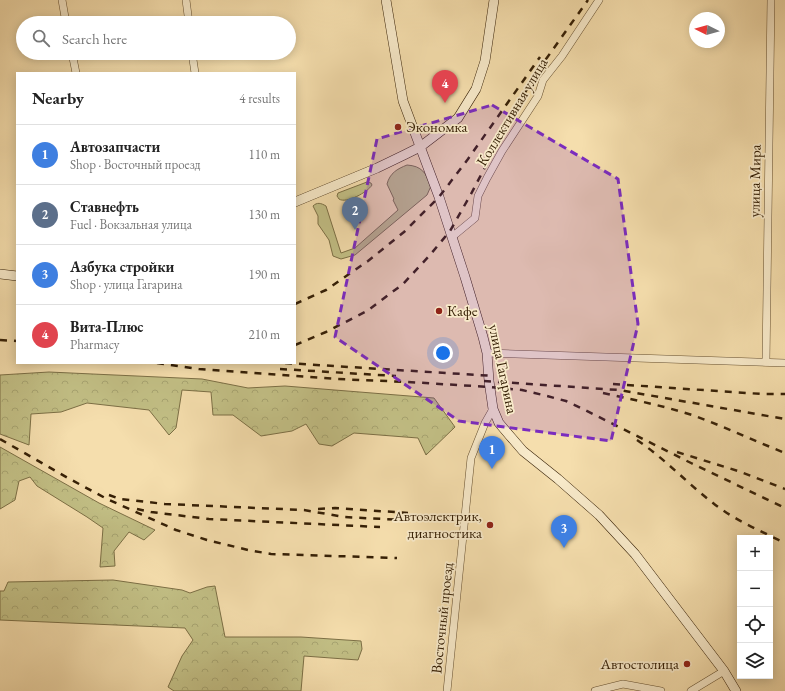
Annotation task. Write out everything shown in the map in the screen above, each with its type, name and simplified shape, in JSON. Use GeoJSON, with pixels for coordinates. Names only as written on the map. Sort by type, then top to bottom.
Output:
{"type":"FeatureCollection","features":[{"type":"Feature","properties":{"kind":"main road","name":"улица Гагарина"},"geometry":{"type":"LineString","coordinates":[[386,0],[403,101],[439,197],[483,336],[487,353],[493,409],[499,423],[523,451],[599,515],[635,554],[724,671],[736,691]]}},
{"type":"Feature","properties":{"kind":"main road"},"geometry":{"type":"LineString","coordinates":[[296,202],[377,168],[420,147],[458,118],[476,89],[485,61],[494,0]]}},
{"type":"Feature","properties":{"kind":"main road"},"geometry":{"type":"LineString","coordinates":[[0,274],[16,276]]}},
{"type":"Feature","properties":{"kind":"street"},"geometry":{"type":"LineString","coordinates":[[62,0],[65,16]]}},
{"type":"Feature","properties":{"kind":"street"},"geometry":{"type":"LineString","coordinates":[[186,0],[188,16]]}},
{"type":"Feature","properties":{"kind":"street","name":"Коллективная улица"},"geometry":{"type":"LineString","coordinates":[[452,237],[475,218],[478,196],[502,151],[538,96],[543,80],[562,56],[599,0]]}},
{"type":"Feature","properties":{"kind":"street","name":"улица Мира"},"geometry":{"type":"LineString","coordinates":[[766,362],[771,0]]}},
{"type":"Feature","properties":{"kind":"street"},"geometry":{"type":"LineString","coordinates":[[73,60],[76,72]]}},
{"type":"Feature","properties":{"kind":"street"},"geometry":{"type":"LineString","coordinates":[[193,60],[195,72]]}},
{"type":"Feature","properties":{"kind":"street"},"geometry":{"type":"LineString","coordinates":[[487,353],[785,363]]}},
{"type":"Feature","properties":{"kind":"street","name":"Восточный проезд"},"geometry":{"type":"LineString","coordinates":[[447,691],[471,458],[485,423],[493,409]]}},
{"type":"Feature","properties":{"kind":"street"},"geometry":{"type":"LineString","coordinates":[[691,691],[724,671]]}},
{"type":"Feature","properties":{"kind":"street"},"geometry":{"type":"LineString","coordinates":[[595,691],[622,684],[661,691]]}},
{"type":"Feature","properties":{"kind":"highlighted area"},"geometry":{"type":"Polygon","coordinates":[[[492,105],[618,179],[638,324],[611,441],[459,421],[335,337],[377,139],[492,105]]]}},
{"type":"Feature","properties":{"kind":"green space"},"geometry":{"type":"Polygon","coordinates":[[[407,165],[420,169],[427,177],[431,186],[427,195],[355,255],[341,259],[333,256],[329,240],[318,224],[318,216],[313,206],[319,203],[326,206],[341,253],[355,248],[398,210],[387,184],[394,172],[407,165]]]}},
{"type":"Feature","properties":{"kind":"green space"},"geometry":{"type":"Polygon","coordinates":[[[367,182],[371,183],[372,185],[370,188],[351,199],[342,200],[337,196],[338,193],[367,182]]]}},
{"type":"Feature","properties":{"kind":"green space"},"geometry":{"type":"Polygon","coordinates":[[[49,372],[202,379],[248,388],[285,386],[434,398],[455,427],[426,455],[418,438],[354,433],[332,446],[319,444],[306,424],[292,431],[261,436],[233,415],[213,415],[211,392],[182,390],[176,428],[169,435],[149,410],[87,403],[61,412],[31,414],[29,445],[0,434],[0,375],[49,372]]]}},
{"type":"Feature","properties":{"kind":"green space"},"geometry":{"type":"Polygon","coordinates":[[[0,447],[99,503],[155,530],[144,540],[129,532],[114,551],[115,566],[100,567],[103,528],[37,486],[30,477],[19,481],[15,500],[0,509],[0,447]]]}},
{"type":"Feature","properties":{"kind":"green space"},"geometry":{"type":"Polygon","coordinates":[[[113,580],[182,590],[190,593],[215,586],[225,637],[301,637],[361,641],[362,649],[358,660],[304,656],[301,691],[174,691],[168,687],[182,656],[193,640],[185,628],[0,620],[0,591],[4,591],[8,582],[113,580]]]}},
{"type":"Feature","properties":{"kind":"railway"},"geometry":{"type":"LineString","coordinates":[[296,345],[326,332],[367,311],[403,284],[430,255],[450,231],[517,106],[539,69],[588,0]]}},
{"type":"Feature","properties":{"kind":"railway"},"geometry":{"type":"LineString","coordinates":[[296,304],[326,290],[368,261],[404,232],[439,197],[468,159],[540,57]]}},
{"type":"Feature","properties":{"kind":"railway"},"geometry":{"type":"LineString","coordinates":[[0,340],[16,341]]}},
{"type":"Feature","properties":{"kind":"railway"},"geometry":{"type":"LineString","coordinates":[[164,364],[199,369],[522,390],[566,401],[785,508]]}},
{"type":"Feature","properties":{"kind":"railway"},"geometry":{"type":"LineString","coordinates":[[296,364],[494,376]]}},
{"type":"Feature","properties":{"kind":"railway"},"geometry":{"type":"LineString","coordinates":[[280,369],[396,376]]}},
{"type":"Feature","properties":{"kind":"railway"},"geometry":{"type":"LineString","coordinates":[[484,381],[619,390],[785,419]]}},
{"type":"Feature","properties":{"kind":"railway"},"geometry":{"type":"LineString","coordinates":[[613,384],[762,394],[785,394]]}},
{"type":"Feature","properties":{"kind":"railway"},"geometry":{"type":"LineString","coordinates":[[603,393],[684,412],[785,453]]}},
{"type":"Feature","properties":{"kind":"railway"},"geometry":{"type":"LineString","coordinates":[[0,439],[107,499],[176,530],[207,540],[271,554],[397,558]]}},
{"type":"Feature","properties":{"kind":"railway"},"geometry":{"type":"LineString","coordinates":[[637,440],[721,509],[748,525],[785,543]]}},
{"type":"Feature","properties":{"kind":"railway"},"geometry":{"type":"LineString","coordinates":[[677,452],[738,471],[785,489]]}},
{"type":"Feature","properties":{"kind":"railway"},"geometry":{"type":"LineString","coordinates":[[109,495],[120,499],[165,504],[304,510],[344,517],[403,520]]}},
{"type":"Feature","properties":{"kind":"railway"},"geometry":{"type":"LineString","coordinates":[[318,509],[335,508],[408,513]]}},
{"type":"Feature","properties":{"kind":"railway"},"geometry":{"type":"LineString","coordinates":[[137,509],[209,519],[380,527]]}},
{"type":"Feature","properties":{"kind":"place","name":"Вита-Плюс"},"geometry":{"type":"Point","coordinates":[445,103]}},
{"type":"Feature","properties":{"kind":"place","name":"Экономка"},"geometry":{"type":"Point","coordinates":[398,127]}},
{"type":"Feature","properties":{"kind":"place","name":"Ставнефть"},"geometry":{"type":"Point","coordinates":[355,230]}},
{"type":"Feature","properties":{"kind":"place","name":"Кафе"},"geometry":{"type":"Point","coordinates":[439,311]}},
{"type":"Feature","properties":{"kind":"place","name":"Автозапчасти"},"geometry":{"type":"Point","coordinates":[492,469]}},
{"type":"Feature","properties":{"kind":"place","name":"Автоэлектрик, диагностика"},"geometry":{"type":"Point","coordinates":[490,525]}},
{"type":"Feature","properties":{"kind":"place","name":"Азбука стройки"},"geometry":{"type":"Point","coordinates":[564,548]}},
{"type":"Feature","properties":{"kind":"place","name":"Автостолица"},"geometry":{"type":"Point","coordinates":[687,664]}}]}
